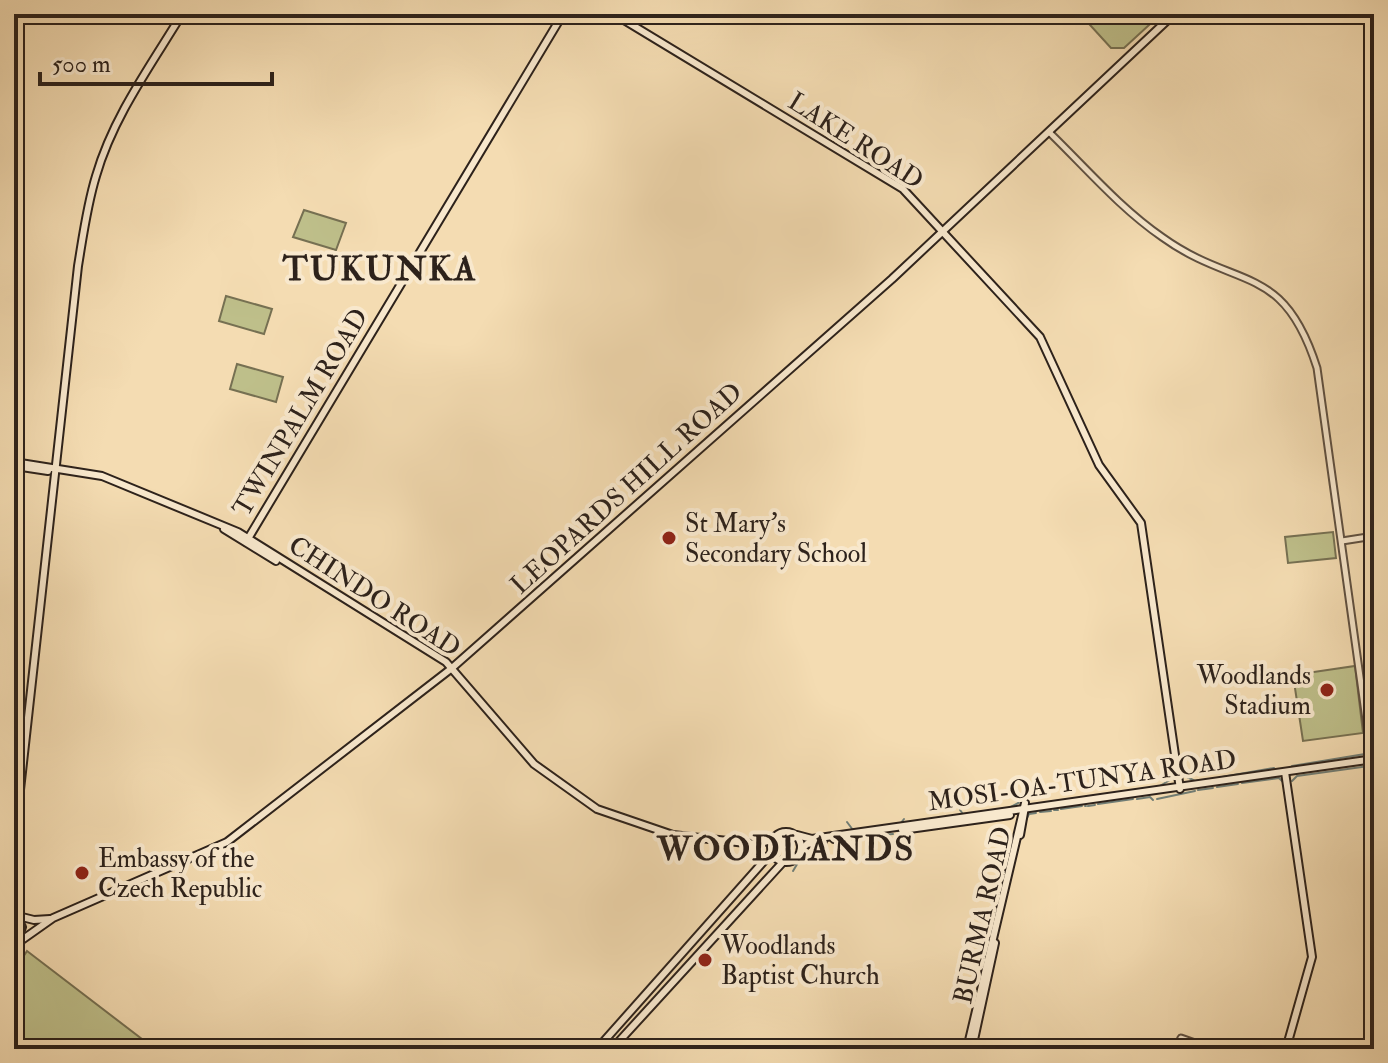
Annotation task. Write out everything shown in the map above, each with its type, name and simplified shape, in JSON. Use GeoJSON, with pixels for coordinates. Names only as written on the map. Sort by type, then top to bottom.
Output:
{"type":"FeatureCollection","features":[{"type":"Feature","properties":{"kind":"main road"},"geometry":{"type":"LineString","coordinates":[[14,844],[78,266],[95,177],[128,102],[182,14]]}},
{"type":"Feature","properties":{"kind":"main road","name":"TWINPALM ROAD"},"geometry":{"type":"LineString","coordinates":[[246,541],[563,14]]}},
{"type":"Feature","properties":{"kind":"main road","name":"LAKE ROAD"},"geometry":{"type":"LineString","coordinates":[[614,14],[900,186],[1043,342],[1103,471],[1135,512],[1143,533],[1173,736]]}},
{"type":"Feature","properties":{"kind":"main road","name":"LEOPARDS HILL ROAD"},"geometry":{"type":"LineString","coordinates":[[16,946],[53,918],[227,842],[442,676],[447,666],[459,662],[935,240],[1174,14]]}},
{"type":"Feature","properties":{"kind":"main road"},"geometry":{"type":"LineString","coordinates":[[935,222],[943,225],[952,223],[951,240],[935,240],[935,222]]}},
{"type":"Feature","properties":{"kind":"main road","name":"CHINDO ROAD"},"geometry":{"type":"LineString","coordinates":[[14,464],[90,473],[214,520],[447,666],[534,764],[597,809],[673,835],[755,844],[772,840]]}},
{"type":"Feature","properties":{"kind":"main road"},"geometry":{"type":"LineString","coordinates":[[442,676],[458,675],[459,662]]}},
{"type":"Feature","properties":{"kind":"main road","name":"CHINDO ROAD"},"geometry":{"type":"LineString","coordinates":[[458,675],[532,766],[595,811],[661,835],[772,851]]}},
{"type":"Feature","properties":{"kind":"main road"},"geometry":{"type":"LineString","coordinates":[[1173,736],[1180,788]]}},
{"type":"Feature","properties":{"kind":"main road"},"geometry":{"type":"LineString","coordinates":[[1173,736],[1183,779],[1200,783]]}},
{"type":"Feature","properties":{"kind":"main road"},"geometry":{"type":"LineString","coordinates":[[1167,788],[1175,779],[1174,745]]}},
{"type":"Feature","properties":{"kind":"main road","name":"MOSI-OA-TUNYA ROAD"},"geometry":{"type":"LineString","coordinates":[[801,850],[821,841],[1373,761]]}},
{"type":"Feature","properties":{"kind":"main road"},"geometry":{"type":"LineString","coordinates":[[1286,1049],[1312,957],[1287,773]]}},
{"type":"Feature","properties":{"kind":"main road","name":"MOSI-OA-TUNYA ROAD"},"geometry":{"type":"LineString","coordinates":[[797,835],[812,839],[1287,773]]}},
{"type":"Feature","properties":{"kind":"main road","name":"BURMA ROAD"},"geometry":{"type":"LineString","coordinates":[[970,1049],[1023,811]]}},
{"type":"Feature","properties":{"kind":"main road"},"geometry":{"type":"LineString","coordinates":[[597,1049],[766,863],[772,851],[772,840],[781,832],[797,835],[801,850],[797,858],[783,862],[612,1049]]}},
{"type":"Feature","properties":{"kind":"main road"},"geometry":{"type":"LineString","coordinates":[[772,851],[783,862]]}},
{"type":"Feature","properties":{"kind":"main road"},"geometry":{"type":"LineString","coordinates":[[16,914],[22,927],[16,946]]}},
{"type":"Feature","properties":{"kind":"main road","name":"LEOPARDS HILL ROAD"},"geometry":{"type":"LineString","coordinates":[[16,914],[34,920],[53,918]]}},
{"type":"Feature","properties":{"kind":"street"},"geometry":{"type":"LineString","coordinates":[[1050,133],[1150,228],[1192,256],[1269,289],[1298,318],[1317,368],[1373,761]]}},
{"type":"Feature","properties":{"kind":"street"},"geometry":{"type":"LineString","coordinates":[[1342,541],[1374,536]]}},
{"type":"Feature","properties":{"kind":"street"},"geometry":{"type":"LineString","coordinates":[[1176,1049],[1181,1038],[1212,1049]]}},
{"type":"Feature","properties":{"kind":"green space"},"geometry":{"type":"Polygon","coordinates":[[[1080,14],[1161,14],[1124,48],[1111,48],[1080,14]]]}},
{"type":"Feature","properties":{"kind":"green space"},"geometry":{"type":"Polygon","coordinates":[[[304,210],[346,223],[336,250],[293,237],[304,210]]]}},
{"type":"Feature","properties":{"kind":"green space"},"geometry":{"type":"Polygon","coordinates":[[[226,296],[272,309],[264,334],[219,321],[226,296]]]}},
{"type":"Feature","properties":{"kind":"green space"},"geometry":{"type":"Polygon","coordinates":[[[237,364],[283,377],[276,402],[230,389],[237,364]]]}},
{"type":"Feature","properties":{"kind":"green space"},"geometry":{"type":"Polygon","coordinates":[[[1333,532],[1336,558],[1288,563],[1285,537],[1333,532]]]}},
{"type":"Feature","properties":{"kind":"green space","name":"Woodlands Stadium"},"geometry":{"type":"Polygon","coordinates":[[[1355,666],[1363,733],[1303,741],[1293,675],[1355,666]]]}},
{"type":"Feature","properties":{"kind":"green space"},"geometry":{"type":"Polygon","coordinates":[[[27,951],[155,1049],[14,1049],[14,971],[27,951]]]}},
{"type":"Feature","properties":{"kind":"waterway"},"geometry":{"type":"LineString","coordinates":[[1292,766],[1365,754]]}},
{"type":"Feature","properties":{"kind":"waterway"},"geometry":{"type":"LineString","coordinates":[[1292,781],[1297,776],[1369,766]]}},
{"type":"Feature","properties":{"kind":"waterway"},"geometry":{"type":"LineString","coordinates":[[1222,777],[1274,768]]}},
{"type":"Feature","properties":{"kind":"waterway"},"geometry":{"type":"LineString","coordinates":[[1185,776],[1195,781],[1212,779]]}},
{"type":"Feature","properties":{"kind":"waterway"},"geometry":{"type":"LineString","coordinates":[[1242,783],[1279,778],[1283,782]]}},
{"type":"Feature","properties":{"kind":"waterway"},"geometry":{"type":"LineString","coordinates":[[1158,787],[1170,780]]}},
{"type":"Feature","properties":{"kind":"waterway"},"geometry":{"type":"LineString","coordinates":[[1217,787],[1238,784]]}},
{"type":"Feature","properties":{"kind":"waterway"},"geometry":{"type":"LineString","coordinates":[[1198,790],[1213,788]]}},
{"type":"Feature","properties":{"kind":"waterway"},"geometry":{"type":"LineString","coordinates":[[1157,799],[1195,791]]}},
{"type":"Feature","properties":{"kind":"waterway"},"geometry":{"type":"LineString","coordinates":[[1137,799],[1150,797],[1153,800]]}},
{"type":"Feature","properties":{"kind":"waterway"},"geometry":{"type":"LineString","coordinates":[[1098,804],[1133,799]]}},
{"type":"Feature","properties":{"kind":"waterway"},"geometry":{"type":"LineString","coordinates":[[1007,809],[1022,801]]}},
{"type":"Feature","properties":{"kind":"waterway"},"geometry":{"type":"LineString","coordinates":[[1088,806],[1095,805]]}},
{"type":"Feature","properties":{"kind":"waterway"},"geometry":{"type":"LineString","coordinates":[[1061,809],[1082,806]]}},
{"type":"Feature","properties":{"kind":"waterway"},"geometry":{"type":"LineString","coordinates":[[960,810],[963,814],[973,813]]}},
{"type":"Feature","properties":{"kind":"waterway"},"geometry":{"type":"LineString","coordinates":[[1040,812],[1051,811]]}},
{"type":"Feature","properties":{"kind":"waterway"},"geometry":{"type":"LineString","coordinates":[[1026,820],[1029,814],[1036,813]]}},
{"type":"Feature","properties":{"kind":"waterway"},"geometry":{"type":"LineString","coordinates":[[900,824],[904,819]]}},
{"type":"Feature","properties":{"kind":"waterway"},"geometry":{"type":"LineString","coordinates":[[847,822],[853,830],[858,829]]}},
{"type":"Feature","properties":{"kind":"waterway"},"geometry":{"type":"LineString","coordinates":[[881,835],[893,834]]}},
{"type":"Feature","properties":{"kind":"waterway"},"geometry":{"type":"LineString","coordinates":[[861,838],[878,836]]}},
{"type":"Feature","properties":{"kind":"waterway"},"geometry":{"type":"LineString","coordinates":[[793,871],[799,861]]}},
{"type":"Feature","properties":{"kind":"place","name":"St Mary's Secondary School"},"geometry":{"type":"Point","coordinates":[669,538]}},
{"type":"Feature","properties":{"kind":"place","name":"Woodlands Stadium"},"geometry":{"type":"Point","coordinates":[1327,690]}},
{"type":"Feature","properties":{"kind":"place","name":"Embassy of the Czech Republic"},"geometry":{"type":"Point","coordinates":[82,873]}},
{"type":"Feature","properties":{"kind":"place","name":"Woodlands Baptist Church"},"geometry":{"type":"Point","coordinates":[705,960]}},
{"type":"Feature","properties":{"kind":"district","name":"TUKUNKA"},"geometry":{"type":"Point","coordinates":[380,268]}},
{"type":"Feature","properties":{"kind":"district","name":"WOODLANDS"},"geometry":{"type":"Point","coordinates":[786,848]}}]}
